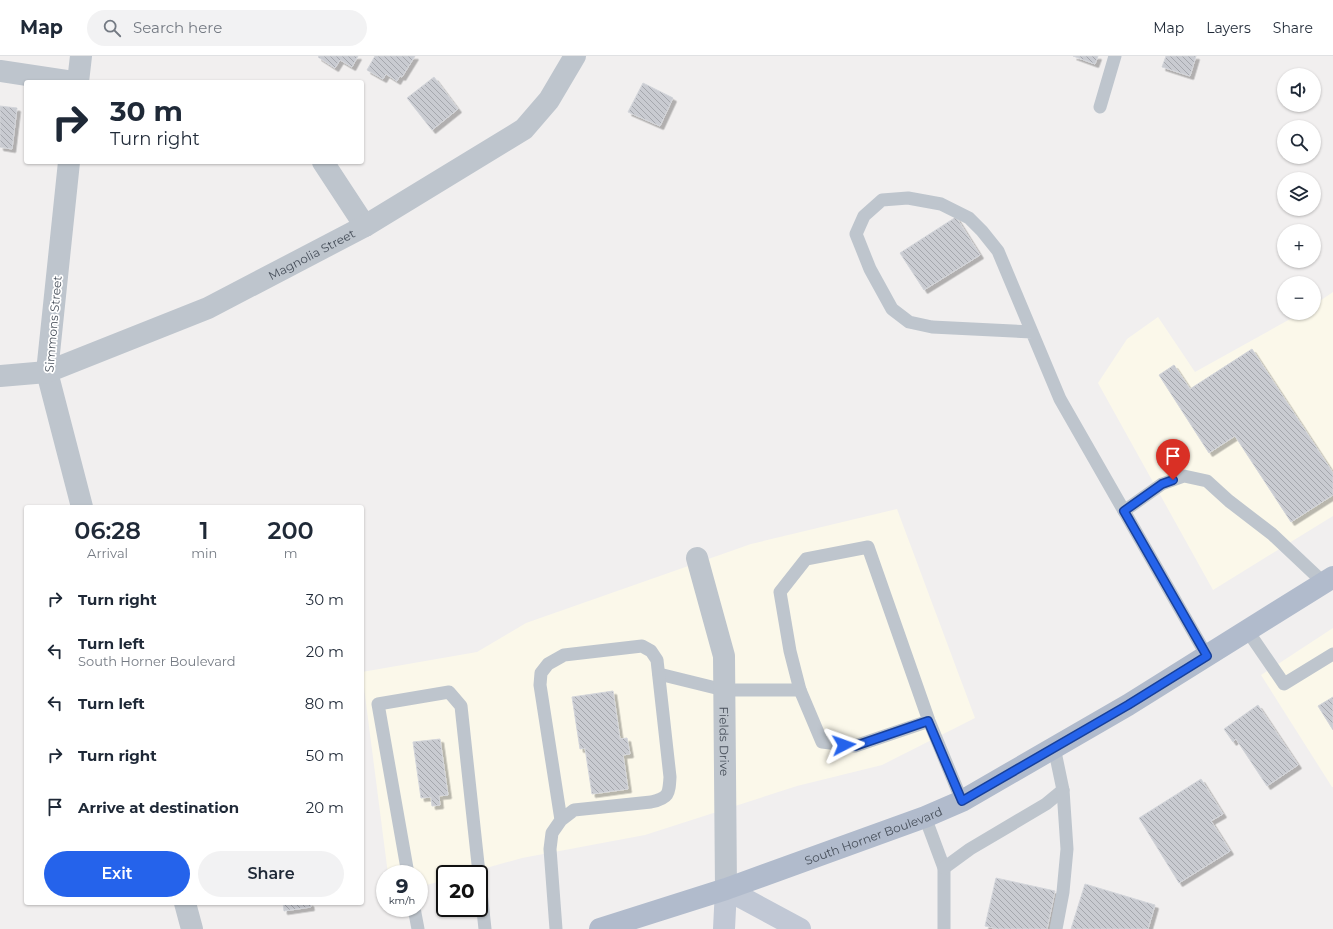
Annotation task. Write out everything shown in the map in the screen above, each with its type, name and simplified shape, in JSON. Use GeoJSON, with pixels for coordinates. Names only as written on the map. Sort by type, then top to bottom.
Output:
{"type":"FeatureCollection","features":[{"type":"Feature","properties":{"kind":"main road","name":"South Horner Boulevard"},"geometry":{"type":"LineString","coordinates":[[600,929],[726,889],[925,817],[962,801],[1128,705],[1328,580]]}},
{"type":"Feature","properties":{"kind":"street"},"geometry":{"type":"LineString","coordinates":[[78,80],[81,56]]}},
{"type":"Feature","properties":{"kind":"street","name":"Magnolia Street"},"geometry":{"type":"LineString","coordinates":[[0,376],[47,372],[208,308],[365,226],[524,129],[550,100],[575,56]]}},
{"type":"Feature","properties":{"kind":"street"},"geometry":{"type":"LineString","coordinates":[[0,71],[60,80]]}},
{"type":"Feature","properties":{"kind":"street","name":"Simmons Street"},"geometry":{"type":"LineString","coordinates":[[69,164],[47,372],[81,505]]}},
{"type":"Feature","properties":{"kind":"street"},"geometry":{"type":"LineString","coordinates":[[324,164],[365,226]]}},
{"type":"Feature","properties":{"kind":"street","name":"Fields Drive"},"geometry":{"type":"LineString","coordinates":[[697,558],[724,656],[726,889],[724,929]]}},
{"type":"Feature","properties":{"kind":"street"},"geometry":{"type":"LineString","coordinates":[[726,889],[800,929]]}},
{"type":"Feature","properties":{"kind":"street"},"geometry":{"type":"LineString","coordinates":[[186,905],[192,929]]}},
{"type":"Feature","properties":{"kind":"lane"},"geometry":{"type":"LineString","coordinates":[[1100,107],[1115,56]]}},
{"type":"Feature","properties":{"kind":"lane"},"geometry":{"type":"LineString","coordinates":[[1032,332],[932,327],[909,322],[892,310],[870,269],[856,234],[864,216],[882,200],[908,198],[941,204],[969,218],[998,251],[1032,332],[1060,399],[1207,656]]}},
{"type":"Feature","properties":{"kind":"lane"},"geometry":{"type":"LineString","coordinates":[[1124,511],[1162,484],[1184,476],[1206,481],[1328,580]]}},
{"type":"Feature","properties":{"kind":"lane"},"geometry":{"type":"LineString","coordinates":[[928,721],[855,746],[822,742],[800,690],[790,651],[780,592],[806,559],[868,547],[928,721],[962,801]]}},
{"type":"Feature","properties":{"kind":"lane"},"geometry":{"type":"LineString","coordinates":[[1247,630],[1284,684],[1333,654]]}},
{"type":"Feature","properties":{"kind":"lane"},"geometry":{"type":"LineString","coordinates":[[556,929],[550,849],[552,833],[561,820],[574,810],[651,802],[663,799],[669,792],[670,777],[657,660],[651,651],[642,646],[564,655],[548,664],[541,673],[540,685],[561,820]]}},
{"type":"Feature","properties":{"kind":"lane"},"geometry":{"type":"LineString","coordinates":[[659,674],[724,690],[800,690]]}},
{"type":"Feature","properties":{"kind":"lane"},"geometry":{"type":"LineString","coordinates":[[406,865],[378,704],[449,692],[461,706],[486,929]]}},
{"type":"Feature","properties":{"kind":"lane"},"geometry":{"type":"LineString","coordinates":[[1054,747],[1063,790],[1067,849],[1063,892],[1056,929]]}},
{"type":"Feature","properties":{"kind":"lane"},"geometry":{"type":"LineString","coordinates":[[944,868],[970,848],[1046,804],[1063,790]]}},
{"type":"Feature","properties":{"kind":"lane"},"geometry":{"type":"LineString","coordinates":[[925,817],[944,868],[944,929]]}},
{"type":"Feature","properties":{"kind":"lane"},"geometry":{"type":"LineString","coordinates":[[416,917],[418,929]]}},
{"type":"Feature","properties":{"kind":"shaded area"},"geometry":{"type":"Polygon","coordinates":[[[1333,292],[1333,516],[1213,590],[1098,383],[1127,339],[1158,317],[1195,372],[1288,320],[1321,320],[1321,300],[1333,292]]]}},
{"type":"Feature","properties":{"kind":"shaded area"},"geometry":{"type":"Polygon","coordinates":[[[897,509],[975,718],[882,765],[797,786],[645,835],[522,858],[488,868],[488,865],[436,865],[436,882],[428,885],[428,865],[387,865],[364,688],[364,672],[477,652],[526,623],[751,544],[897,509]]]}},
{"type":"Feature","properties":{"kind":"shaded area"},"geometry":{"type":"Polygon","coordinates":[[[1333,628],[1333,787],[1332,787],[1261,675],[1333,628]]]}},
{"type":"Feature","properties":{"kind":"building"},"geometry":{"type":"Polygon","coordinates":[[[358,56],[352,67],[340,60],[335,68],[318,57],[358,56]]]}},
{"type":"Feature","properties":{"kind":"building"},"geometry":{"type":"Polygon","coordinates":[[[375,56],[415,56],[402,77],[400,76],[397,81],[386,74],[383,79],[367,70],[375,56]]]}},
{"type":"Feature","properties":{"kind":"building"},"geometry":{"type":"Polygon","coordinates":[[[1073,56],[1098,56],[1095,64],[1073,56]]]}},
{"type":"Feature","properties":{"kind":"building"},"geometry":{"type":"Polygon","coordinates":[[[1166,56],[1196,56],[1190,76],[1162,67],[1166,56]]]}},
{"type":"Feature","properties":{"kind":"building"},"geometry":{"type":"Polygon","coordinates":[[[434,77],[458,109],[432,130],[407,98],[434,77]]]}},
{"type":"Feature","properties":{"kind":"building"},"geometry":{"type":"Polygon","coordinates":[[[643,83],[673,98],[660,126],[628,112],[643,83]]]}},
{"type":"Feature","properties":{"kind":"building"},"geometry":{"type":"Polygon","coordinates":[[[0,106],[17,108],[12,149],[0,147],[0,106]]]}},
{"type":"Feature","properties":{"kind":"building"},"geometry":{"type":"Polygon","coordinates":[[[956,217],[980,255],[924,290],[900,253],[956,217]]]}},
{"type":"Feature","properties":{"kind":"building"},"geometry":{"type":"Polygon","coordinates":[[[1252,349],[1333,473],[1333,495],[1291,522],[1235,436],[1209,453],[1159,375],[1174,365],[1190,389],[1252,349]]]}},
{"type":"Feature","properties":{"kind":"building"},"geometry":{"type":"Polygon","coordinates":[[[613,691],[620,739],[627,738],[630,754],[623,755],[628,789],[592,794],[585,748],[580,749],[572,697],[613,691]]]}},
{"type":"Feature","properties":{"kind":"building"},"geometry":{"type":"Polygon","coordinates":[[[1333,697],[1333,730],[1318,706],[1333,697]]]}},
{"type":"Feature","properties":{"kind":"building"},"geometry":{"type":"Polygon","coordinates":[[[1258,705],[1298,765],[1267,786],[1236,739],[1233,742],[1224,729],[1258,705]]]}},
{"type":"Feature","properties":{"kind":"building"},"geometry":{"type":"Polygon","coordinates":[[[440,739],[448,795],[439,796],[440,805],[432,806],[431,797],[421,798],[413,742],[440,739]]]}},
{"type":"Feature","properties":{"kind":"building"},"geometry":{"type":"Polygon","coordinates":[[[1201,779],[1223,814],[1211,821],[1230,851],[1179,883],[1139,818],[1201,779]]]}},
{"type":"Feature","properties":{"kind":"building"},"geometry":{"type":"Polygon","coordinates":[[[996,878],[1055,891],[1047,929],[998,929],[985,926],[996,878]]]}},
{"type":"Feature","properties":{"kind":"building"},"geometry":{"type":"Polygon","coordinates":[[[1085,884],[1155,905],[1148,929],[1071,929],[1085,884]]]}},
{"type":"Feature","properties":{"kind":"building"},"geometry":{"type":"Polygon","coordinates":[[[283,905],[310,905],[311,907],[284,911],[283,905]]]}},
{"type":"Feature","properties":{"kind":"route"},"geometry":{"type":"LineString","coordinates":[[844,745],[855,746],[928,721],[962,801],[1128,705],[1207,656],[1124,511],[1162,484],[1173,480]]}}]}
